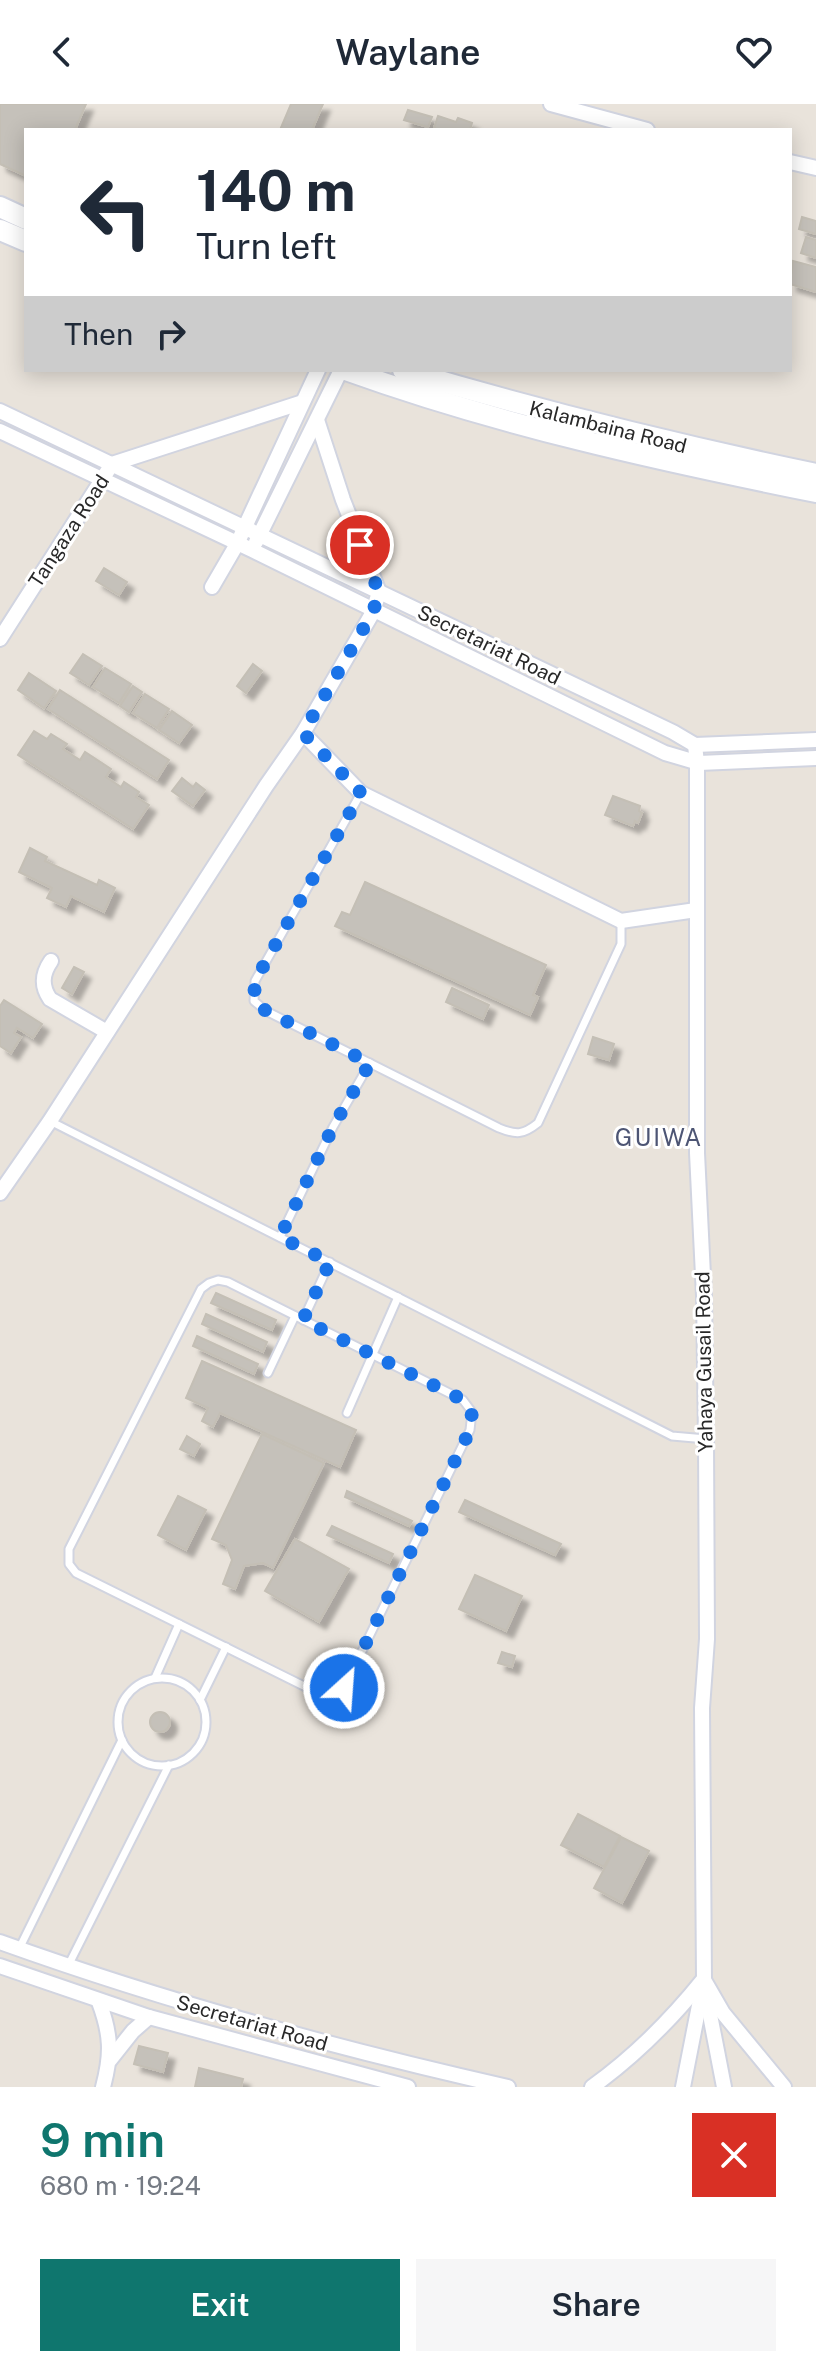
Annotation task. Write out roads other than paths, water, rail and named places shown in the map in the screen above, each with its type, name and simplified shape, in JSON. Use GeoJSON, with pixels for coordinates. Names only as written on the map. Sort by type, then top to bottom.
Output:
{"type":"FeatureCollection","features":[{"type":"Feature","properties":{"kind":"main road"},"geometry":{"type":"LineString","coordinates":[[0,207],[24,218]]}},
{"type":"Feature","properties":{"kind":"main road"},"geometry":{"type":"LineString","coordinates":[[0,230],[24,240]]}},
{"type":"Feature","properties":{"kind":"main road"},"geometry":{"type":"LineString","coordinates":[[350,372],[479,414],[589,443],[816,492]]}},
{"type":"Feature","properties":{"kind":"main road","name":"Kalambaina Road"},"geometry":{"type":"LineString","coordinates":[[410,372],[517,405],[816,474]]}},
{"type":"Feature","properties":{"kind":"street"},"geometry":{"type":"LineString","coordinates":[[558,105],[640,128]]}},
{"type":"Feature","properties":{"kind":"street"},"geometry":{"type":"LineString","coordinates":[[792,162],[816,168]]}},
{"type":"Feature","properties":{"kind":"street"},"geometry":{"type":"LineString","coordinates":[[212,587],[237,544],[317,372]]}},
{"type":"Feature","properties":{"kind":"street"},"geometry":{"type":"LineString","coordinates":[[252,550],[343,372]]}},
{"type":"Feature","properties":{"kind":"street"},"geometry":{"type":"LineString","coordinates":[[112,464],[300,403]]}},
{"type":"Feature","properties":{"kind":"street","name":"Secretariat Road"},"geometry":{"type":"LineString","coordinates":[[0,411],[695,745]]}},
{"type":"Feature","properties":{"kind":"street"},"geometry":{"type":"LineString","coordinates":[[0,1193],[303,733],[373,612],[379,592],[343,500],[317,420]]}},
{"type":"Feature","properties":{"kind":"street","name":"Secretariat Road"},"geometry":{"type":"LineString","coordinates":[[0,431],[252,550],[665,753],[697,763],[816,758]]}},
{"type":"Feature","properties":{"kind":"street","name":"Tangaza Road"},"geometry":{"type":"LineString","coordinates":[[0,639],[112,464]]}},
{"type":"Feature","properties":{"kind":"street"},"geometry":{"type":"LineString","coordinates":[[303,733],[361,793],[621,921],[696,910]]}},
{"type":"Feature","properties":{"kind":"street"},"geometry":{"type":"LineString","coordinates":[[695,745],[816,740]]}},
{"type":"Feature","properties":{"kind":"street","name":"Yahaya Gusail Road"},"geometry":{"type":"LineString","coordinates":[[695,745],[697,1153],[704,1296],[706,1439],[707,1639],[702,1708],[704,1980],[724,2087]]}},
{"type":"Feature","properties":{"kind":"street"},"geometry":{"type":"LineString","coordinates":[[51,961],[43,980],[50,999],[107,1032]]}},
{"type":"Feature","properties":{"kind":"street","name":"Secretariat Road"},"geometry":{"type":"LineString","coordinates":[[0,1942],[144,1992],[296,2036],[508,2087]]}},
{"type":"Feature","properties":{"kind":"street","name":"Secretariat Road"},"geometry":{"type":"LineString","coordinates":[[0,1966],[149,2017],[408,2087]]}},
{"type":"Feature","properties":{"kind":"street"},"geometry":{"type":"LineString","coordinates":[[592,2087],[627,2062],[666,2025],[704,1980],[723,2013],[784,2087]]}},
{"type":"Feature","properties":{"kind":"street","name":"Yahaya Gusail Road"},"geometry":{"type":"LineString","coordinates":[[683,2087],[704,1980]]}},
{"type":"Feature","properties":{"kind":"street"},"geometry":{"type":"LineString","coordinates":[[99,2002],[107,2023],[110,2060],[103,2087]]}},
{"type":"Feature","properties":{"kind":"street"},"geometry":{"type":"LineString","coordinates":[[110,2060],[133,2031],[149,2017]]}},
{"type":"Feature","properties":{"kind":"lane"},"geometry":{"type":"LineString","coordinates":[[361,793],[255,981],[254,1001],[266,1011],[499,1128],[514,1135],[526,1132],[538,1123],[621,944],[621,921]]}},
{"type":"Feature","properties":{"kind":"lane"},"geometry":{"type":"LineString","coordinates":[[280,1237],[333,1127],[370,1063]]}},
{"type":"Feature","properties":{"kind":"lane"},"geometry":{"type":"LineString","coordinates":[[50,1121],[672,1436],[706,1439]]}},
{"type":"Feature","properties":{"kind":"lane"},"geometry":{"type":"LineString","coordinates":[[303,1320],[330,1262]]}},
{"type":"Feature","properties":{"kind":"lane"},"geometry":{"type":"LineString","coordinates":[[218,1280],[228,1282],[303,1320],[463,1400],[470,1407],[473,1418],[470,1430],[344,1688],[331,1696],[320,1694],[76,1573],[69,1564],[69,1549],[143,1399],[205,1285],[218,1280]]}},
{"type":"Feature","properties":{"kind":"lane"},"geometry":{"type":"LineString","coordinates":[[347,1413],[398,1297]]}},
{"type":"Feature","properties":{"kind":"lane"},"geometry":{"type":"LineString","coordinates":[[268,1373],[295,1316]]}},
{"type":"Feature","properties":{"kind":"lane"},"geometry":{"type":"LineString","coordinates":[[155,1678],[179,1624]]}},
{"type":"Feature","properties":{"kind":"lane"},"geometry":{"type":"LineString","coordinates":[[200,1700],[226,1647]]}},
{"type":"Feature","properties":{"kind":"lane"},"geometry":{"type":"LineString","coordinates":[[155,1678],[178,1681],[200,1700],[206,1719],[203,1738],[192,1754],[169,1765],[146,1762],[129,1751],[122,1740],[118,1725],[121,1705],[132,1689],[155,1678]]}},
{"type":"Feature","properties":{"kind":"lane"},"geometry":{"type":"LineString","coordinates":[[19,1949],[122,1740]]}},
{"type":"Feature","properties":{"kind":"lane"},"geometry":{"type":"LineString","coordinates":[[68,1966],[169,1765]]}},
{"type":"Feature","properties":{"kind":"district","name":"GUIWA"},"geometry":{"type":"Point","coordinates":[659,1138]}}]}
